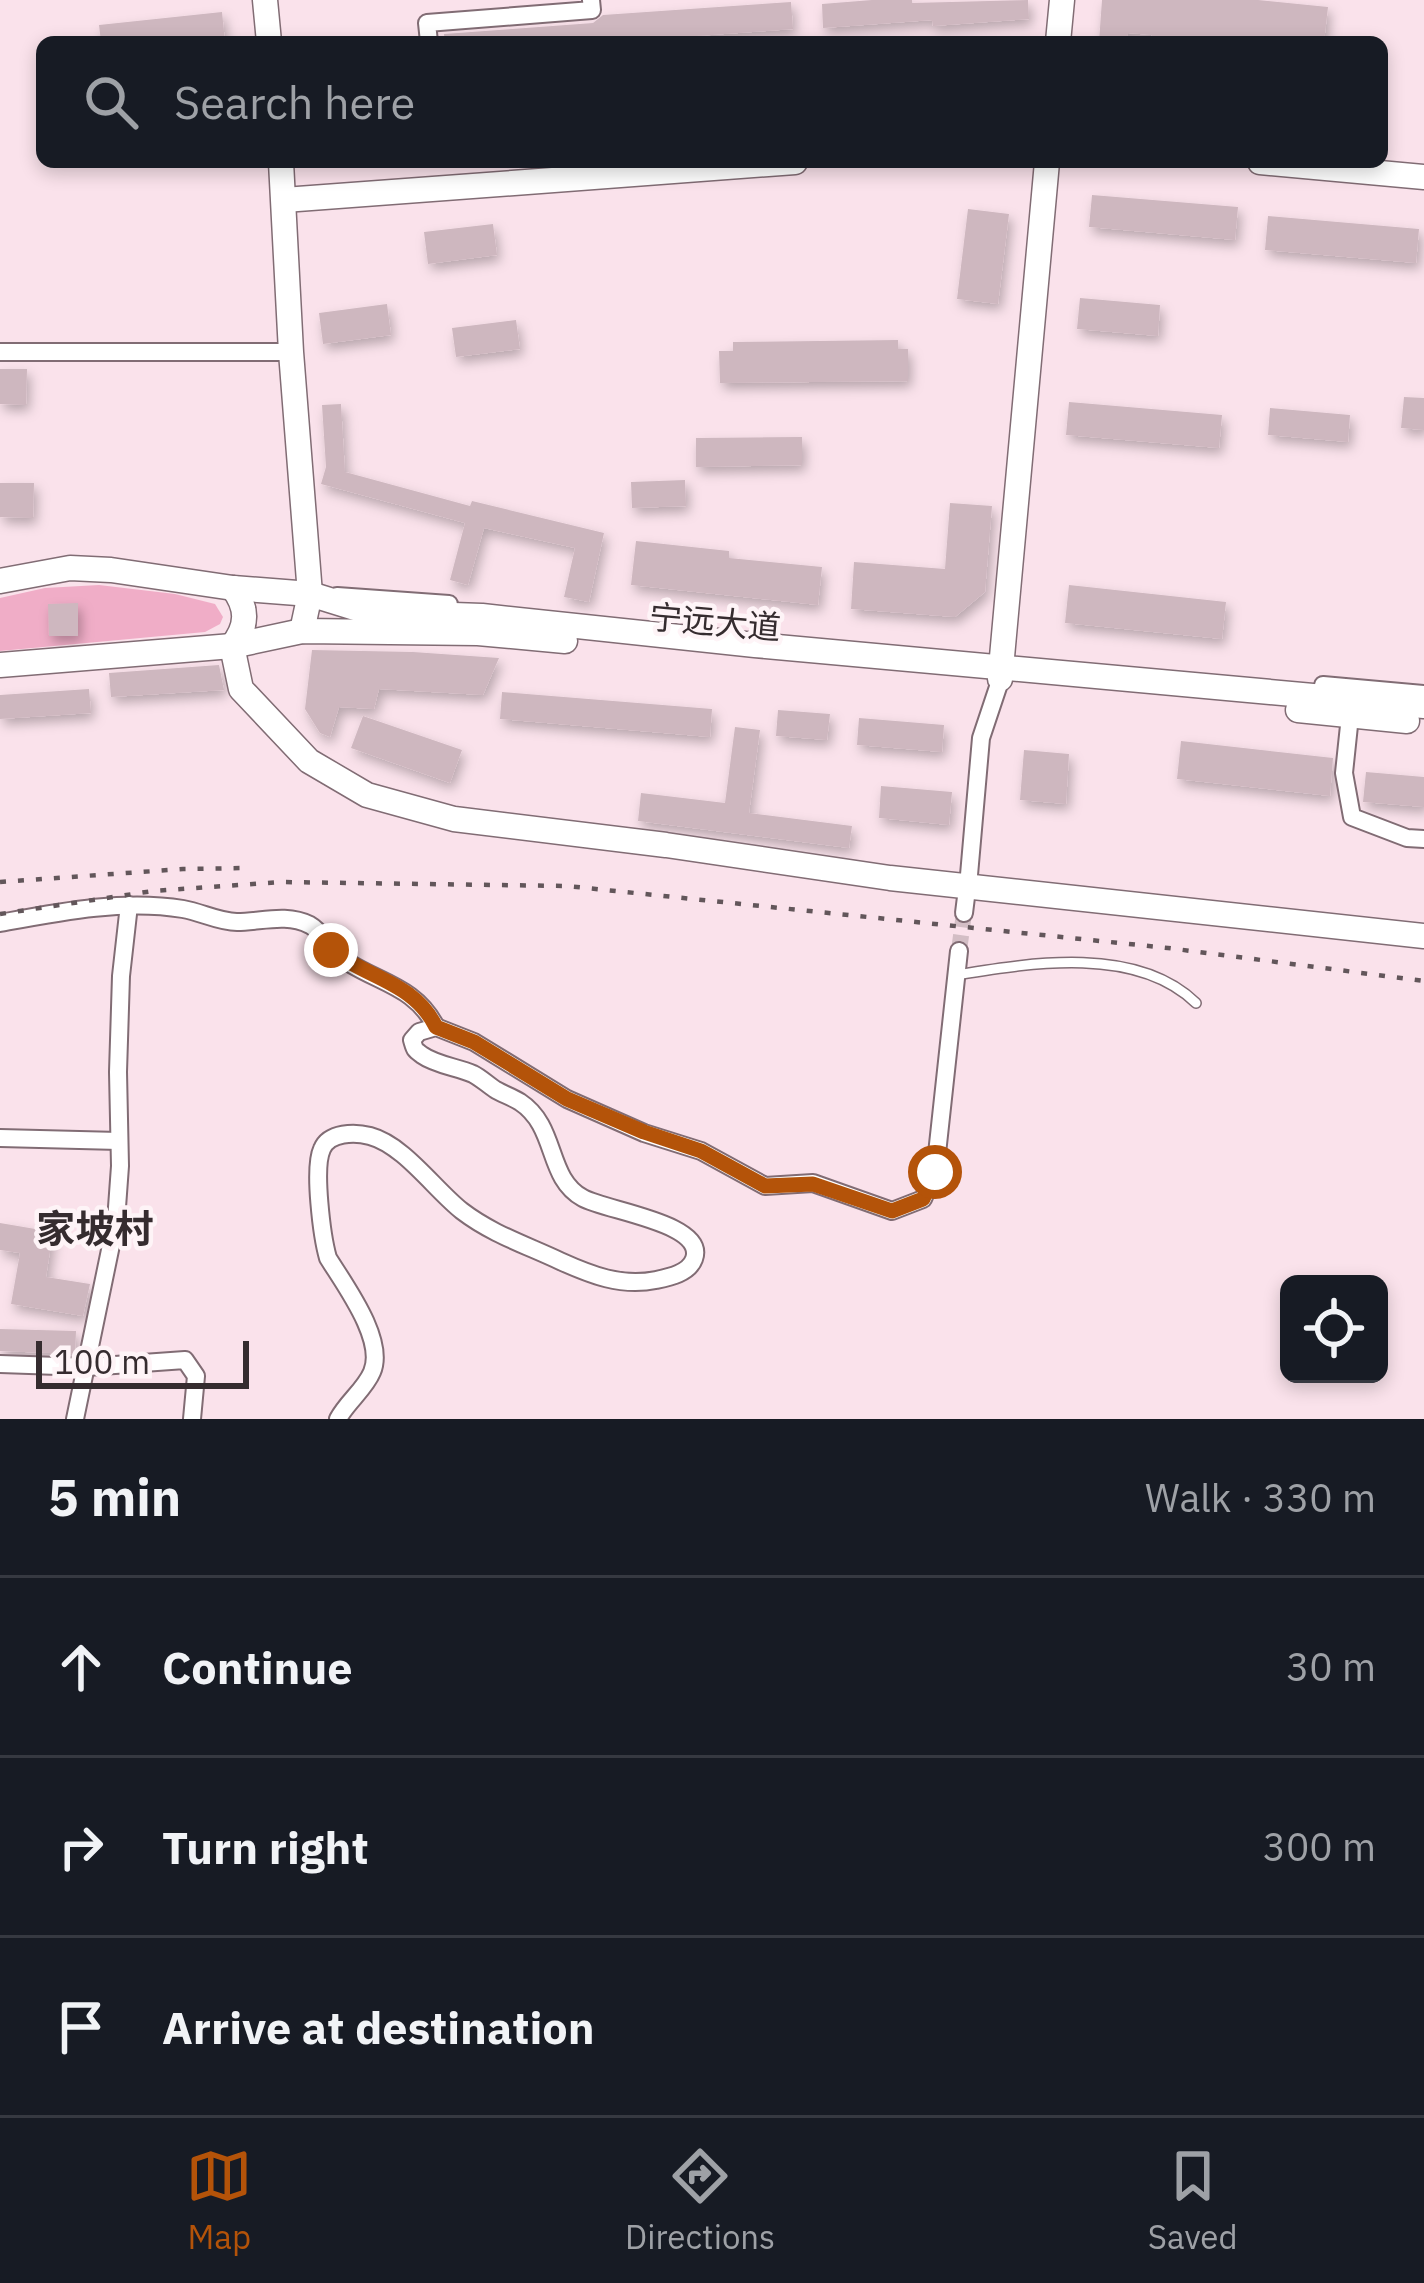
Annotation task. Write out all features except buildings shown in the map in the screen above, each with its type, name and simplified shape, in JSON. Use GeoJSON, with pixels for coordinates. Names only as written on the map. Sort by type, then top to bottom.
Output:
{"type":"FeatureCollection","features":[{"type":"Feature","properties":{"kind":"main road"},"geometry":{"type":"LineString","coordinates":[[265,0],[268,36]]}},
{"type":"Feature","properties":{"kind":"main road"},"geometry":{"type":"LineString","coordinates":[[1059,36],[1062,0]]}},
{"type":"Feature","properties":{"kind":"main road"},"geometry":{"type":"LineString","coordinates":[[1388,161],[1424,164]]}},
{"type":"Feature","properties":{"kind":"main road"},"geometry":{"type":"LineString","coordinates":[[283,182],[506,168]]}},
{"type":"Feature","properties":{"kind":"main road"},"geometry":{"type":"LineString","coordinates":[[283,182],[641,168]]}},
{"type":"Feature","properties":{"kind":"main road"},"geometry":{"type":"LineString","coordinates":[[1000,668],[1046,168]]}},
{"type":"Feature","properties":{"kind":"main road"},"geometry":{"type":"LineString","coordinates":[[1326,168],[1424,177]]}},
{"type":"Feature","properties":{"kind":"main road"},"geometry":{"type":"LineString","coordinates":[[283,182],[310,594],[302,631]]}},
{"type":"Feature","properties":{"kind":"main road","name":"宁远大道"},"geometry":{"type":"LineString","coordinates":[[0,581],[70,568],[111,570],[310,594],[368,612],[482,616],[1424,706]]}},
{"type":"Feature","properties":{"kind":"main road"},"geometry":{"type":"LineString","coordinates":[[233,588],[241,598],[245,624],[232,646],[241,689],[309,761],[367,795],[454,819],[667,844],[890,878],[1424,936]]}},
{"type":"Feature","properties":{"kind":"main road","name":"宁远大道"},"geometry":{"type":"LineString","coordinates":[[0,665],[232,646],[302,631],[478,633],[1000,668],[1424,722]]}},
{"type":"Feature","properties":{"kind":"street"},"geometry":{"type":"LineString","coordinates":[[429,36],[428,23],[592,10],[591,0]]}},
{"type":"Feature","properties":{"kind":"street"},"geometry":{"type":"LineString","coordinates":[[0,352],[291,352]]}},
{"type":"Feature","properties":{"kind":"street"},"geometry":{"type":"LineString","coordinates":[[969,875],[981,738],[1000,668]]}},
{"type":"Feature","properties":{"kind":"street","name":"宁远大道"},"geometry":{"type":"LineString","coordinates":[[1000,668],[1424,694]]}},
{"type":"Feature","properties":{"kind":"street"},"geometry":{"type":"LineString","coordinates":[[1350,716],[1344,772],[1352,817],[1416,838],[1424,850]]}},
{"type":"Feature","properties":{"kind":"street"},"geometry":{"type":"LineString","coordinates":[[75,1419],[116,1221],[121,976],[129,905]]}},
{"type":"Feature","properties":{"kind":"street"},"geometry":{"type":"LineString","coordinates":[[0,923],[129,905],[183,909],[232,923],[281,918],[313,926],[347,963],[397,986],[427,1009],[436,1027]]}},
{"type":"Feature","properties":{"kind":"street"},"geometry":{"type":"LineString","coordinates":[[338,1419],[375,1362],[370,1330],[325,1246],[320,1155],[323,1144],[334,1137],[378,1139],[409,1160],[460,1210],[499,1235],[580,1272],[605,1279],[651,1281],[684,1270],[696,1253],[686,1234],[574,1192],[560,1173],[544,1128],[522,1103],[478,1076],[425,1057],[412,1040],[419,1032],[436,1027],[474,1042],[567,1099],[701,1151],[765,1186],[813,1184],[892,1211],[923,1199],[935,1172],[959,950]]}},
{"type":"Feature","properties":{"kind":"street"},"geometry":{"type":"LineString","coordinates":[[0,1138],[119,1141]]}},
{"type":"Feature","properties":{"kind":"street"},"geometry":{"type":"LineString","coordinates":[[0,1364],[87,1366],[185,1360],[196,1376],[192,1419]]}},
{"type":"Feature","properties":{"kind":"lane"},"geometry":{"type":"LineString","coordinates":[[956,975],[1051,961],[1117,966],[1157,979],[1196,1003]]}},
{"type":"Feature","properties":{"kind":"shaded area"},"geometry":{"type":"Polygon","coordinates":[[[99,585],[215,604],[223,617],[205,632],[0,651],[0,598],[45,588],[99,585]]]}},
{"type":"Feature","properties":{"kind":"tunnel"},"geometry":{"type":"LineString","coordinates":[[959,951],[964,913]]}},
{"type":"Feature","properties":{"kind":"railway"},"geometry":{"type":"LineString","coordinates":[[0,882],[247,868]]}},
{"type":"Feature","properties":{"kind":"railway"},"geometry":{"type":"LineString","coordinates":[[0,914],[153,891],[282,882],[567,886],[1168,948],[1424,981]]}},
{"type":"Feature","properties":{"kind":"district","name":"家坡村"},"geometry":{"type":"Point","coordinates":[95,1229]}},
{"type":"Feature","properties":{"kind":"route"},"geometry":{"type":"LineString","coordinates":[[331,950],[347,963],[397,986],[427,1009],[436,1027],[474,1042],[567,1099],[701,1151],[765,1186],[813,1184],[892,1211],[923,1199],[935,1172]]}}]}
